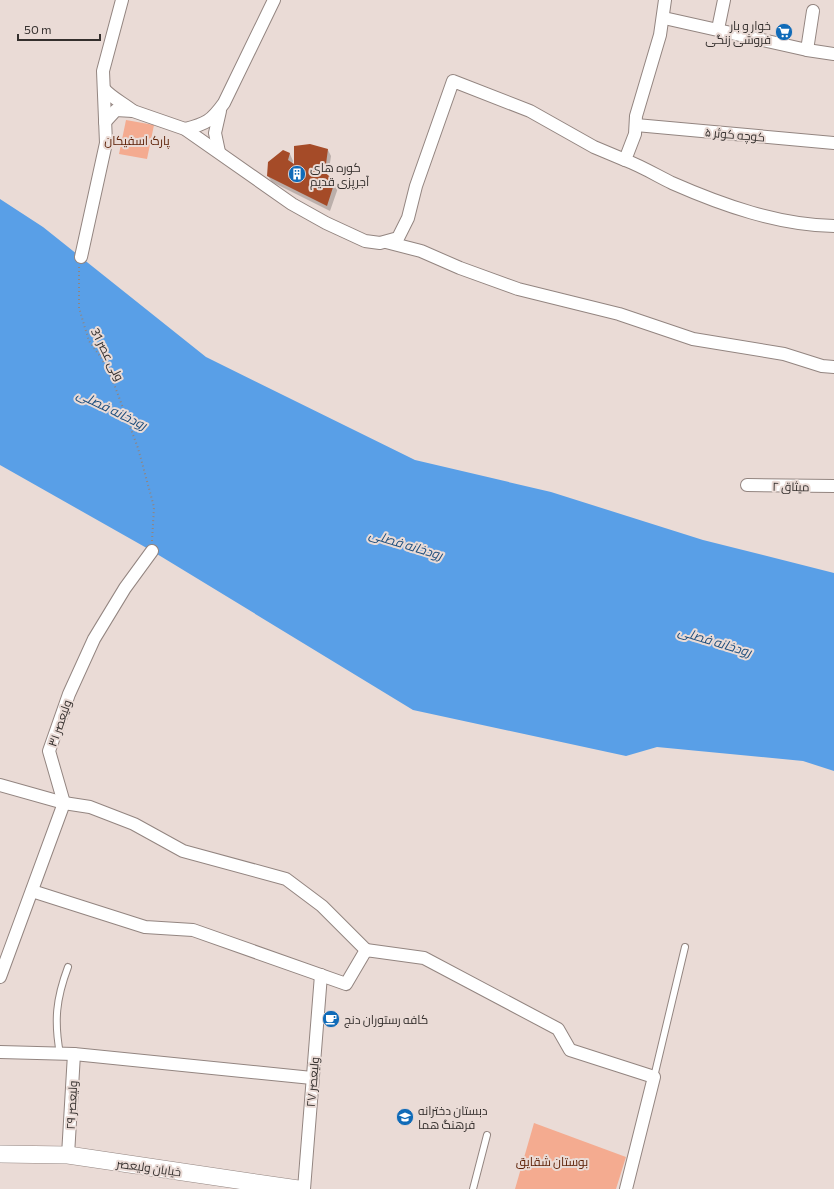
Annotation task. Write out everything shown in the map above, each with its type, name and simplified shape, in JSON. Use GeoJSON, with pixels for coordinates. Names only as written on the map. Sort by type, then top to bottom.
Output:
{"type":"FeatureCollection","features":[{"type":"Feature","properties":{"kind":"main road","name":"خیابان ولیعصر"},"geometry":{"type":"LineString","coordinates":[[0,1154],[68,1155],[298,1189]]}},
{"type":"Feature","properties":{"kind":"street"},"geometry":{"type":"LineString","coordinates":[[81,257],[106,143],[103,71],[122,0]]}},
{"type":"Feature","properties":{"kind":"street"},"geometry":{"type":"LineString","coordinates":[[220,152],[215,132],[224,103],[274,0]]}},
{"type":"Feature","properties":{"kind":"street"},"geometry":{"type":"LineString","coordinates":[[625,160],[635,134],[636,116],[664,18],[665,0]]}},
{"type":"Feature","properties":{"kind":"street"},"geometry":{"type":"LineString","coordinates":[[718,29],[724,0]]}},
{"type":"Feature","properties":{"kind":"street"},"geometry":{"type":"LineString","coordinates":[[807,50],[813,11]]}},
{"type":"Feature","properties":{"kind":"street"},"geometry":{"type":"LineString","coordinates":[[664,18],[807,50],[834,54]]}},
{"type":"Feature","properties":{"kind":"street"},"geometry":{"type":"LineString","coordinates":[[105,122],[116,110],[133,111],[185,129],[220,152],[292,204],[326,223],[365,241],[380,243],[398,238],[408,218],[416,186],[453,81],[530,112],[594,147],[721,204],[752,213],[818,226],[834,226]]}},
{"type":"Feature","properties":{"kind":"street"},"geometry":{"type":"LineString","coordinates":[[104,89],[110,96],[120,101],[133,111]]}},
{"type":"Feature","properties":{"kind":"street"},"geometry":{"type":"LineString","coordinates":[[185,129],[203,124],[213,118],[224,103]]}},
{"type":"Feature","properties":{"kind":"street","name":"کوچه کوثر ۵"},"geometry":{"type":"LineString","coordinates":[[636,125],[834,143]]}},
{"type":"Feature","properties":{"kind":"street"},"geometry":{"type":"LineString","coordinates":[[385,242],[422,251],[460,268],[518,289],[619,314],[693,339],[784,354],[822,366],[834,367]]}},
{"type":"Feature","properties":{"kind":"street","name":"میثاق ۲"},"geometry":{"type":"LineString","coordinates":[[747,485],[834,486]]}},
{"type":"Feature","properties":{"kind":"street","name":"ولیعصر ۳۱"},"geometry":{"type":"LineString","coordinates":[[64,803],[49,751],[69,694],[94,639],[125,588],[152,551]]}},
{"type":"Feature","properties":{"kind":"street"},"geometry":{"type":"LineString","coordinates":[[0,785],[64,803],[90,807],[134,824],[182,851],[286,879],[322,906],[366,950],[424,958],[558,1029],[570,1050],[654,1077],[626,1189]]}},
{"type":"Feature","properties":{"kind":"street"},"geometry":{"type":"LineString","coordinates":[[0,977],[64,803]]}},
{"type":"Feature","properties":{"kind":"street"},"geometry":{"type":"LineString","coordinates":[[32,891],[145,927],[193,930],[346,984],[366,950]]}},
{"type":"Feature","properties":{"kind":"street","name":"ولیعصر ۲۷"},"geometry":{"type":"LineString","coordinates":[[304,1189],[321,975]]}},
{"type":"Feature","properties":{"kind":"street"},"geometry":{"type":"LineString","coordinates":[[0,1052],[74,1054],[312,1078]]}},
{"type":"Feature","properties":{"kind":"street","name":"ولیعصر ۲۹"},"geometry":{"type":"LineString","coordinates":[[68,1155],[74,1054]]}},
{"type":"Feature","properties":{"kind":"lane"},"geometry":{"type":"LineString","coordinates":[[654,1077],[685,948]]}},
{"type":"Feature","properties":{"kind":"lane"},"geometry":{"type":"LineString","coordinates":[[60,1054],[56,1032],[56,1010],[60,988],[68,967]]}},
{"type":"Feature","properties":{"kind":"lane"},"geometry":{"type":"LineString","coordinates":[[473,1189],[487,1135]]}},
{"type":"Feature","properties":{"kind":"path","name":"ولی عصر 31"},"geometry":{"type":"LineString","coordinates":[[81,257],[78,273],[79,308],[89,341],[102,359],[114,384],[138,448],[154,507],[152,551]]}},
{"type":"Feature","properties":{"kind":"green space","name":"پارک اسفیکان"},"geometry":{"type":"Polygon","coordinates":[[[126,120],[154,125],[147,159],[119,154],[126,120]]]}},
{"type":"Feature","properties":{"kind":"green space","name":"بوستان شقایق"},"geometry":{"type":"Polygon","coordinates":[[[534,1123],[626,1157],[616,1189],[515,1189],[534,1123]]]}},
{"type":"Feature","properties":{"kind":"water","name":"رودخانه فصلی"},"geometry":{"type":"Polygon","coordinates":[[[0,199],[43,227],[206,357],[415,460],[551,492],[703,540],[834,573],[834,771],[803,761],[657,747],[626,756],[413,710],[152,551],[0,465],[0,199]]]}},
{"type":"Feature","properties":{"kind":"building","name":"کوره های آجرپزی قدیم"},"geometry":{"type":"Polygon","coordinates":[[[310,144],[328,149],[326,164],[316,165],[335,181],[327,206],[267,176],[268,162],[283,150],[290,153],[288,160],[294,164],[294,146],[310,144]]]}},
{"type":"Feature","properties":{"kind":"place","name":"خوار و بار فروشی زنگی"},"geometry":{"type":"Point","coordinates":[784,32]}},
{"type":"Feature","properties":{"kind":"place","name":"کوره های آجرپزی قدیم"},"geometry":{"type":"Point","coordinates":[297,174]}},
{"type":"Feature","properties":{"kind":"place","name":"کافه رستوران دنج"},"geometry":{"type":"Point","coordinates":[331,1019]}},
{"type":"Feature","properties":{"kind":"place","name":"دبستان دخترانه فرهنگ هما"},"geometry":{"type":"Point","coordinates":[405,1117]}}]}
